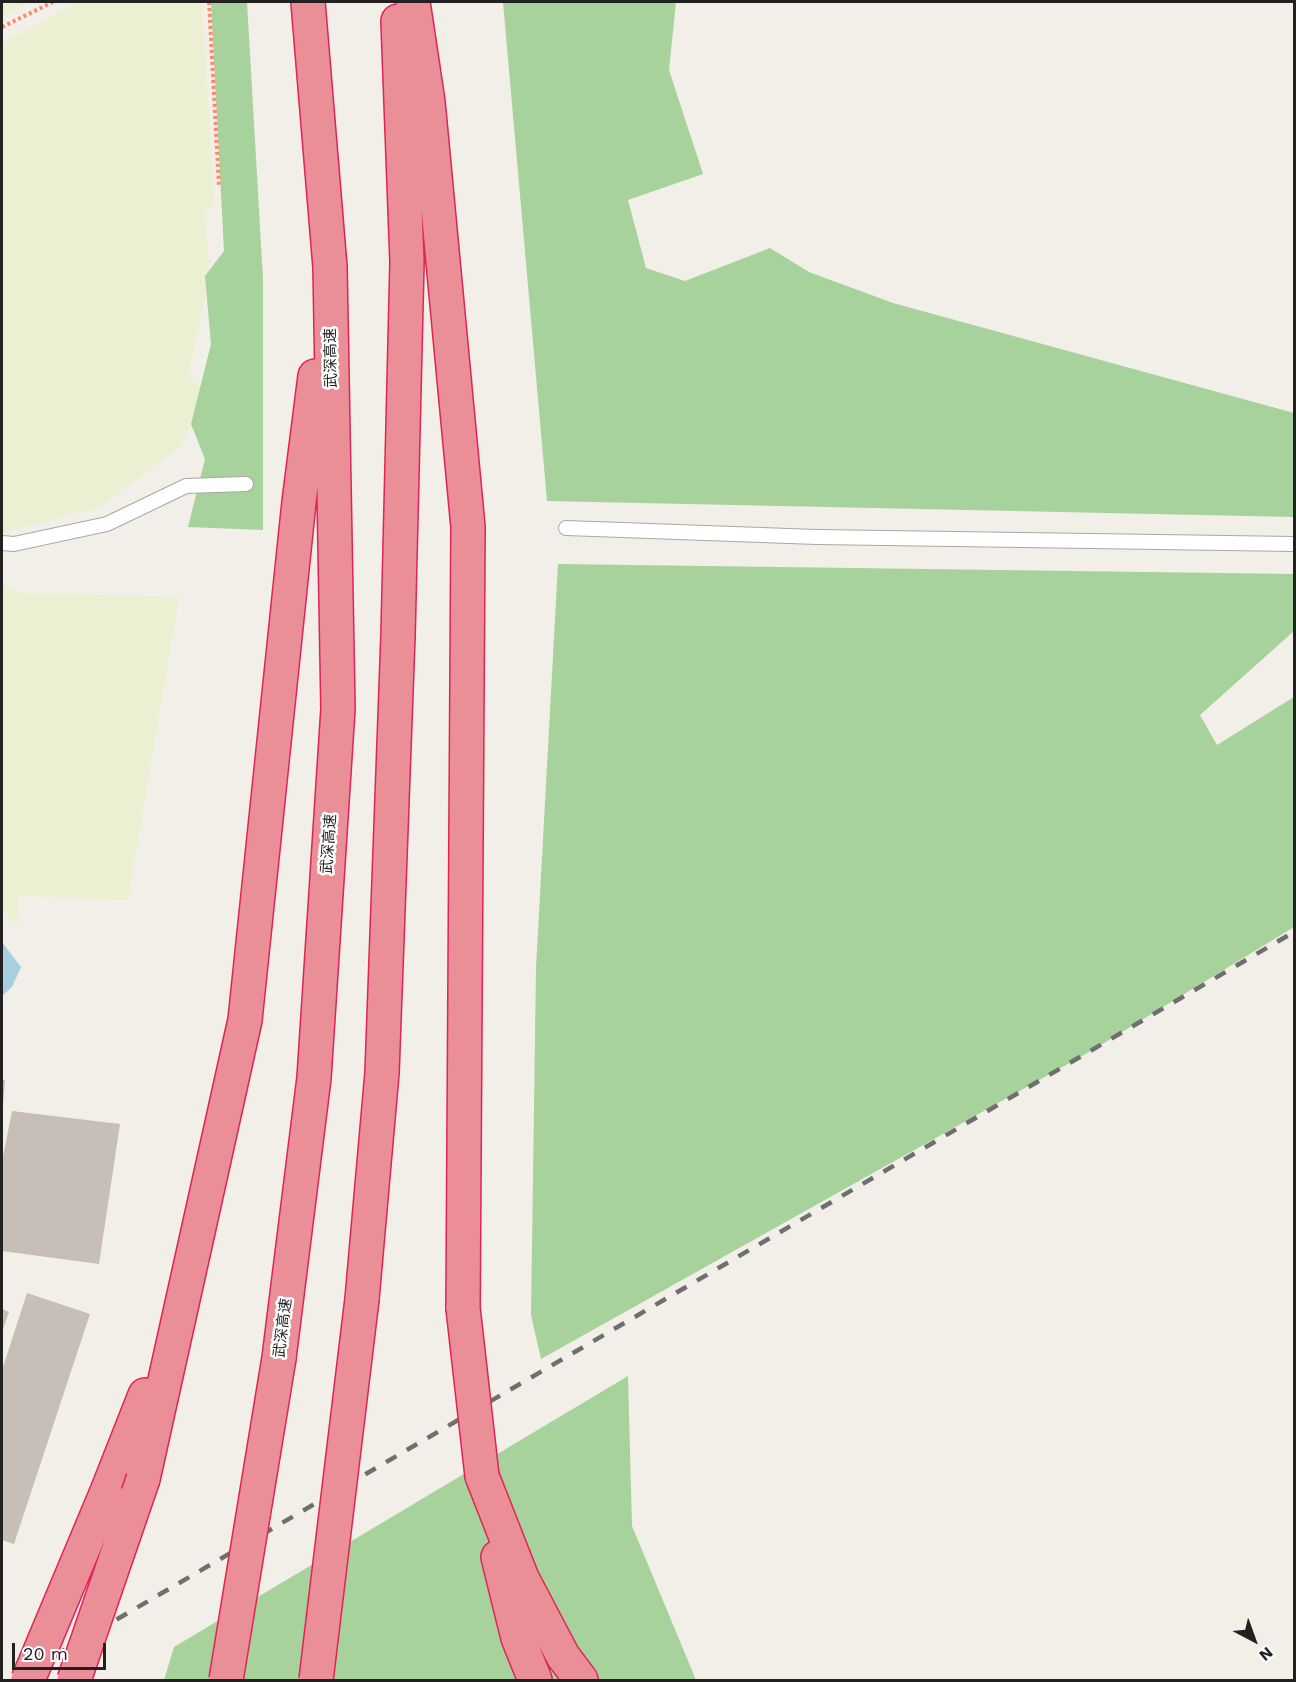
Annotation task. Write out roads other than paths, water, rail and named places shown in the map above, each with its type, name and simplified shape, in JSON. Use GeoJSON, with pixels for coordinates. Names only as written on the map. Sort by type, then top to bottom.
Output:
{"type":"FeatureCollection","features":[{"type":"Feature","properties":{"kind":"highway","name":"武深高速"},"geometry":{"type":"LineString","coordinates":[[226,1680],[279,1358],[314,1078],[338,709],[330,267],[308,2]]}},
{"type":"Feature","properties":{"kind":"highway"},"geometry":{"type":"LineString","coordinates":[[316,1680],[362,1299],[382,1073],[398,636],[407,262],[397,2]]}},
{"type":"Feature","properties":{"kind":"highway"},"geometry":{"type":"LineString","coordinates":[[412,2],[428,102],[468,527],[463,1308],[482,1476],[505,1594],[518,1638],[535,1680]]}},
{"type":"Feature","properties":{"kind":"highway"},"geometry":{"type":"LineString","coordinates":[[74,1680],[143,1479],[245,1020],[299,502],[330,267]]}},
{"type":"Feature","properties":{"kind":"highway"},"geometry":{"type":"LineString","coordinates":[[28,1680],[106,1494],[186,1290]]}},
{"type":"Feature","properties":{"kind":"highway"},"geometry":{"type":"LineString","coordinates":[[482,1476],[522,1578],[563,1656],[581,1680]]}},
{"type":"Feature","properties":{"kind":"lane"},"geometry":{"type":"LineString","coordinates":[[2,543],[14,544],[107,524],[186,486],[246,484]]}},
{"type":"Feature","properties":{"kind":"lane"},"geometry":{"type":"LineString","coordinates":[[566,528],[817,537],[1294,544]]}},
{"type":"Feature","properties":{"kind":"water"},"geometry":{"type":"Polygon","coordinates":[[[2,942],[21,967],[12,987],[2,996],[2,942]]]}},
{"type":"Feature","properties":{"kind":"railway"},"geometry":{"type":"LineString","coordinates":[[13,1680],[1294,932]]}}]}
